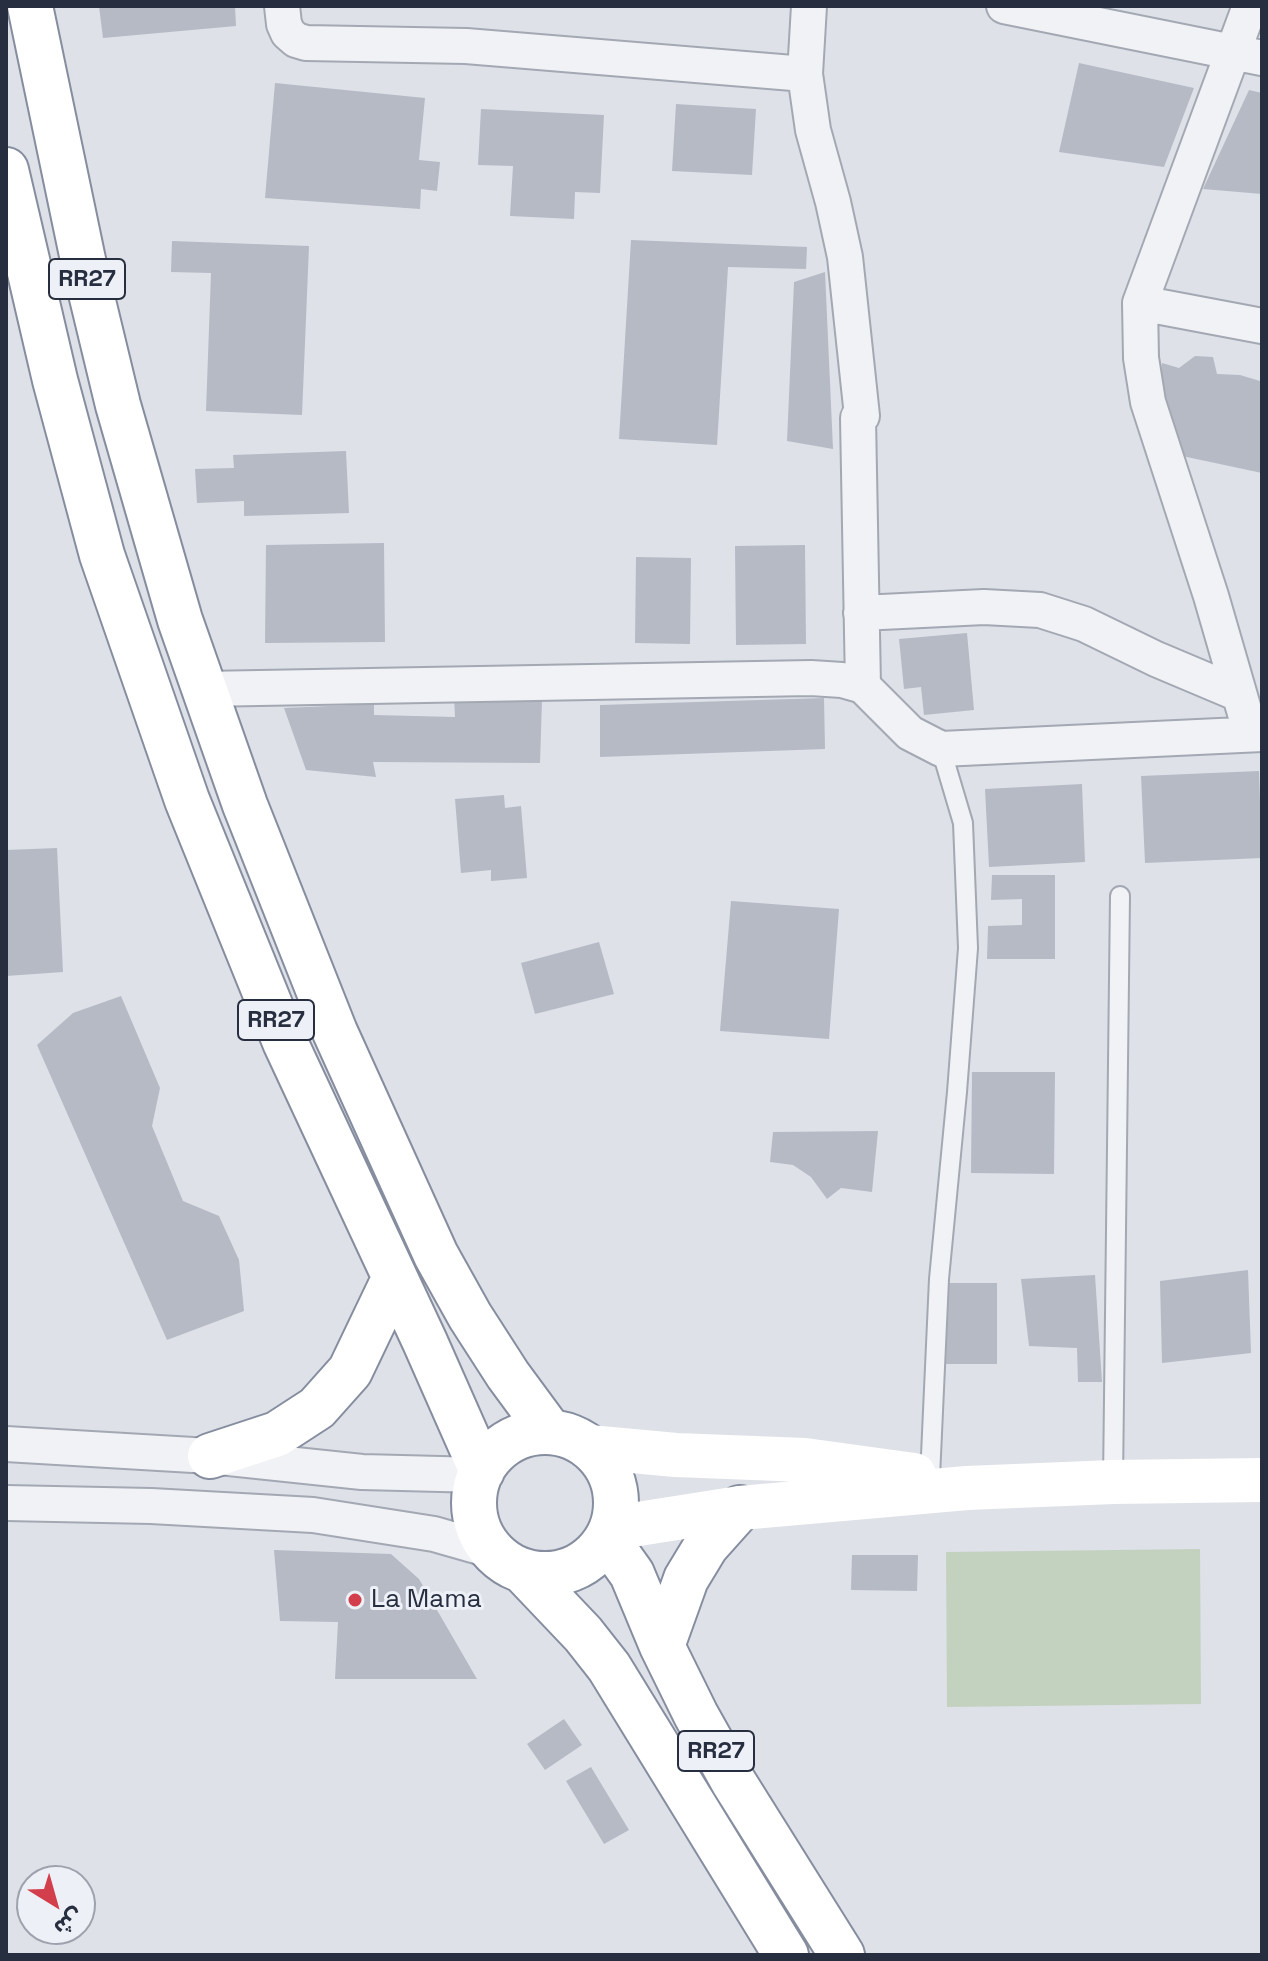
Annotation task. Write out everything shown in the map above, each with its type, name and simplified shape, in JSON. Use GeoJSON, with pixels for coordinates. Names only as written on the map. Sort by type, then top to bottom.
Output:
{"type":"FeatureCollection","features":[{"type":"Feature","properties":{"kind":"main road","name":"RR27"},"geometry":{"type":"LineString","coordinates":[[30,6],[79,246],[158,550],[204,689],[289,919],[436,1255],[508,1375],[570,1439],[605,1463],[614,1483],[617,1506],[610,1534],[632,1574],[662,1646],[733,1781],[842,1955]]}},
{"type":"Feature","properties":{"kind":"main road","name":"RR27"},"geometry":{"type":"LineString","coordinates":[[6,170],[55,380],[102,555],[143,678],[234,922],[285,1042],[425,1342],[481,1473],[474,1500],[477,1527],[574,1623],[609,1667],[786,1955]]}},
{"type":"Feature","properties":{"kind":"main road"},"geometry":{"type":"LineString","coordinates":[[210,1456],[277,1434],[317,1408],[350,1371],[394,1279]]}},
{"type":"Feature","properties":{"kind":"main road"},"geometry":{"type":"LineString","coordinates":[[481,1473],[494,1454],[510,1441],[529,1434],[676,1455],[805,1460],[949,1482]]}},
{"type":"Feature","properties":{"kind":"main road"},"geometry":{"type":"LineString","coordinates":[[508,1561],[549,1575],[572,1570],[592,1557],[610,1534],[740,1508],[949,1482],[1262,1480]]}},
{"type":"Feature","properties":{"kind":"main road"},"geometry":{"type":"LineString","coordinates":[[662,1646],[686,1579],[706,1546],[740,1508]]}},
{"type":"Feature","properties":{"kind":"street"},"geometry":{"type":"LineString","coordinates":[[282,6],[288,33],[306,43],[466,46],[805,74]]}},
{"type":"Feature","properties":{"kind":"street"},"geometry":{"type":"LineString","coordinates":[[809,6],[805,74],[813,130],[845,257],[861,402],[862,416],[858,418],[863,686]]}},
{"type":"Feature","properties":{"kind":"street"},"geometry":{"type":"LineString","coordinates":[[1004,6],[1248,55]]}},
{"type":"Feature","properties":{"kind":"street"},"geometry":{"type":"LineString","coordinates":[[204,689],[811,678],[842,680],[863,686],[910,733],[941,749],[1256,734],[1239,694],[1207,581],[1148,402],[1141,358],[1140,303],[1248,55],[1250,6]]}},
{"type":"Feature","properties":{"kind":"street"},"geometry":{"type":"LineString","coordinates":[[1140,303],[1262,326]]}},
{"type":"Feature","properties":{"kind":"street"},"geometry":{"type":"LineString","coordinates":[[861,613],[984,607],[1040,610],[1084,624],[1239,694]]}},
{"type":"Feature","properties":{"kind":"street"},"geometry":{"type":"LineString","coordinates":[[6,1444],[210,1456],[362,1472],[481,1473]]}},
{"type":"Feature","properties":{"kind":"street"},"geometry":{"type":"LineString","coordinates":[[6,1503],[151,1506],[313,1515],[434,1534],[508,1561]]}},
{"type":"Feature","properties":{"kind":"lane"},"geometry":{"type":"LineString","coordinates":[[941,749],[963,823],[968,948],[939,1279],[949,1482]]}},
{"type":"Feature","properties":{"kind":"lane"},"geometry":{"type":"LineString","coordinates":[[1113,1482],[1120,896]]}},
{"type":"Feature","properties":{"kind":"green space"},"geometry":{"type":"Polygon","coordinates":[[[1200,1549],[1201,1704],[947,1707],[946,1552],[1200,1549]]]}},
{"type":"Feature","properties":{"kind":"building"},"geometry":{"type":"Polygon","coordinates":[[[99,6],[235,6],[236,26],[103,38],[99,6]]]}},
{"type":"Feature","properties":{"kind":"building"},"geometry":{"type":"Polygon","coordinates":[[[1079,63],[1194,88],[1164,167],[1059,152],[1079,63]]]}},
{"type":"Feature","properties":{"kind":"building"},"geometry":{"type":"Polygon","coordinates":[[[275,83],[425,98],[419,160],[440,162],[437,191],[421,189],[420,209],[265,198],[275,83]]]}},
{"type":"Feature","properties":{"kind":"building"},"geometry":{"type":"Polygon","coordinates":[[[1249,90],[1262,93],[1262,194],[1203,189],[1249,90]]]}},
{"type":"Feature","properties":{"kind":"building"},"geometry":{"type":"Polygon","coordinates":[[[676,104],[756,109],[752,175],[672,171],[676,104]]]}},
{"type":"Feature","properties":{"kind":"building"},"geometry":{"type":"Polygon","coordinates":[[[481,109],[604,115],[600,193],[575,192],[574,219],[510,216],[513,166],[478,165],[481,109]]]}},
{"type":"Feature","properties":{"kind":"building"},"geometry":{"type":"Polygon","coordinates":[[[631,240],[807,247],[806,269],[728,267],[717,445],[619,439],[631,240]]]}},
{"type":"Feature","properties":{"kind":"building"},"geometry":{"type":"Polygon","coordinates":[[[172,241],[309,246],[302,415],[206,411],[211,273],[171,272],[172,241]]]}},
{"type":"Feature","properties":{"kind":"building"},"geometry":{"type":"Polygon","coordinates":[[[825,272],[833,449],[787,441],[794,282],[825,272]]]}},
{"type":"Feature","properties":{"kind":"building"},"geometry":{"type":"Polygon","coordinates":[[[1195,356],[1213,357],[1217,374],[1240,375],[1260,381],[1262,378],[1262,473],[1168,453],[1156,410],[1162,363],[1179,368],[1195,356]]]}},
{"type":"Feature","properties":{"kind":"building"},"geometry":{"type":"Polygon","coordinates":[[[346,451],[349,513],[244,516],[244,501],[197,503],[195,469],[234,468],[233,455],[346,451]]]}},
{"type":"Feature","properties":{"kind":"building"},"geometry":{"type":"Polygon","coordinates":[[[384,543],[385,642],[265,643],[266,545],[384,543]]]}},
{"type":"Feature","properties":{"kind":"building"},"geometry":{"type":"Polygon","coordinates":[[[805,545],[806,644],[736,645],[735,546],[805,545]]]}},
{"type":"Feature","properties":{"kind":"building"},"geometry":{"type":"Polygon","coordinates":[[[636,557],[691,558],[690,644],[635,643],[636,557]]]}},
{"type":"Feature","properties":{"kind":"building"},"geometry":{"type":"Polygon","coordinates":[[[967,633],[974,710],[924,715],[921,687],[904,689],[899,639],[967,633]]]}},
{"type":"Feature","properties":{"kind":"building"},"geometry":{"type":"Polygon","coordinates":[[[454,696],[542,699],[540,763],[373,762],[376,777],[306,770],[284,708],[374,704],[374,715],[455,717],[454,696]]]}},
{"type":"Feature","properties":{"kind":"building"},"geometry":{"type":"Polygon","coordinates":[[[824,698],[825,749],[600,757],[600,705],[824,698]]]}},
{"type":"Feature","properties":{"kind":"building"},"geometry":{"type":"Polygon","coordinates":[[[1259,771],[1262,858],[1145,863],[1141,776],[1259,771]]]}},
{"type":"Feature","properties":{"kind":"building"},"geometry":{"type":"Polygon","coordinates":[[[1082,784],[1085,862],[989,867],[985,789],[1082,784]]]}},
{"type":"Feature","properties":{"kind":"building"},"geometry":{"type":"Polygon","coordinates":[[[504,795],[505,808],[521,806],[527,878],[491,881],[491,870],[461,873],[455,799],[504,795]]]}},
{"type":"Feature","properties":{"kind":"building"},"geometry":{"type":"Polygon","coordinates":[[[57,848],[63,972],[6,976],[6,850],[57,848]]]}},
{"type":"Feature","properties":{"kind":"building"},"geometry":{"type":"Polygon","coordinates":[[[992,875],[1055,875],[1055,959],[987,959],[988,926],[1022,925],[1022,899],[991,900],[992,875]]]}},
{"type":"Feature","properties":{"kind":"building"},"geometry":{"type":"Polygon","coordinates":[[[731,901],[839,909],[829,1039],[720,1031],[731,901]]]}},
{"type":"Feature","properties":{"kind":"building"},"geometry":{"type":"Polygon","coordinates":[[[599,942],[614,994],[535,1014],[521,963],[599,942]]]}},
{"type":"Feature","properties":{"kind":"building"},"geometry":{"type":"Polygon","coordinates":[[[121,996],[160,1088],[152,1126],[183,1201],[219,1216],[239,1260],[244,1311],[167,1340],[37,1045],[73,1013],[121,996]]]}},
{"type":"Feature","properties":{"kind":"building"},"geometry":{"type":"Polygon","coordinates":[[[972,1072],[1055,1072],[1054,1174],[971,1173],[972,1072]]]}},
{"type":"Feature","properties":{"kind":"building"},"geometry":{"type":"Polygon","coordinates":[[[878,1131],[872,1192],[841,1188],[827,1199],[811,1177],[793,1165],[770,1162],[773,1132],[878,1131]]]}},
{"type":"Feature","properties":{"kind":"building"},"geometry":{"type":"Polygon","coordinates":[[[1248,1270],[1251,1353],[1162,1363],[1160,1281],[1248,1270]]]}},
{"type":"Feature","properties":{"kind":"building"},"geometry":{"type":"Polygon","coordinates":[[[1095,1275],[1102,1382],[1078,1382],[1077,1348],[1029,1346],[1021,1279],[1095,1275]]]}},
{"type":"Feature","properties":{"kind":"building"},"geometry":{"type":"Polygon","coordinates":[[[947,1283],[997,1283],[997,1364],[946,1364],[947,1283]]]}},
{"type":"Feature","properties":{"kind":"building","name":"La Mama"},"geometry":{"type":"Polygon","coordinates":[[[274,1550],[391,1554],[419,1579],[477,1679],[335,1679],[338,1622],[280,1621],[274,1550]]]}},
{"type":"Feature","properties":{"kind":"building"},"geometry":{"type":"Polygon","coordinates":[[[852,1555],[918,1555],[917,1591],[851,1590],[852,1555]]]}},
{"type":"Feature","properties":{"kind":"building"},"geometry":{"type":"Polygon","coordinates":[[[564,1719],[582,1745],[545,1770],[527,1744],[564,1719]]]}},
{"type":"Feature","properties":{"kind":"building"},"geometry":{"type":"Polygon","coordinates":[[[591,1767],[629,1830],[604,1844],[566,1781],[591,1767]]]}},
{"type":"Feature","properties":{"kind":"place","name":"La Mama"},"geometry":{"type":"Point","coordinates":[355,1600]}}]}
